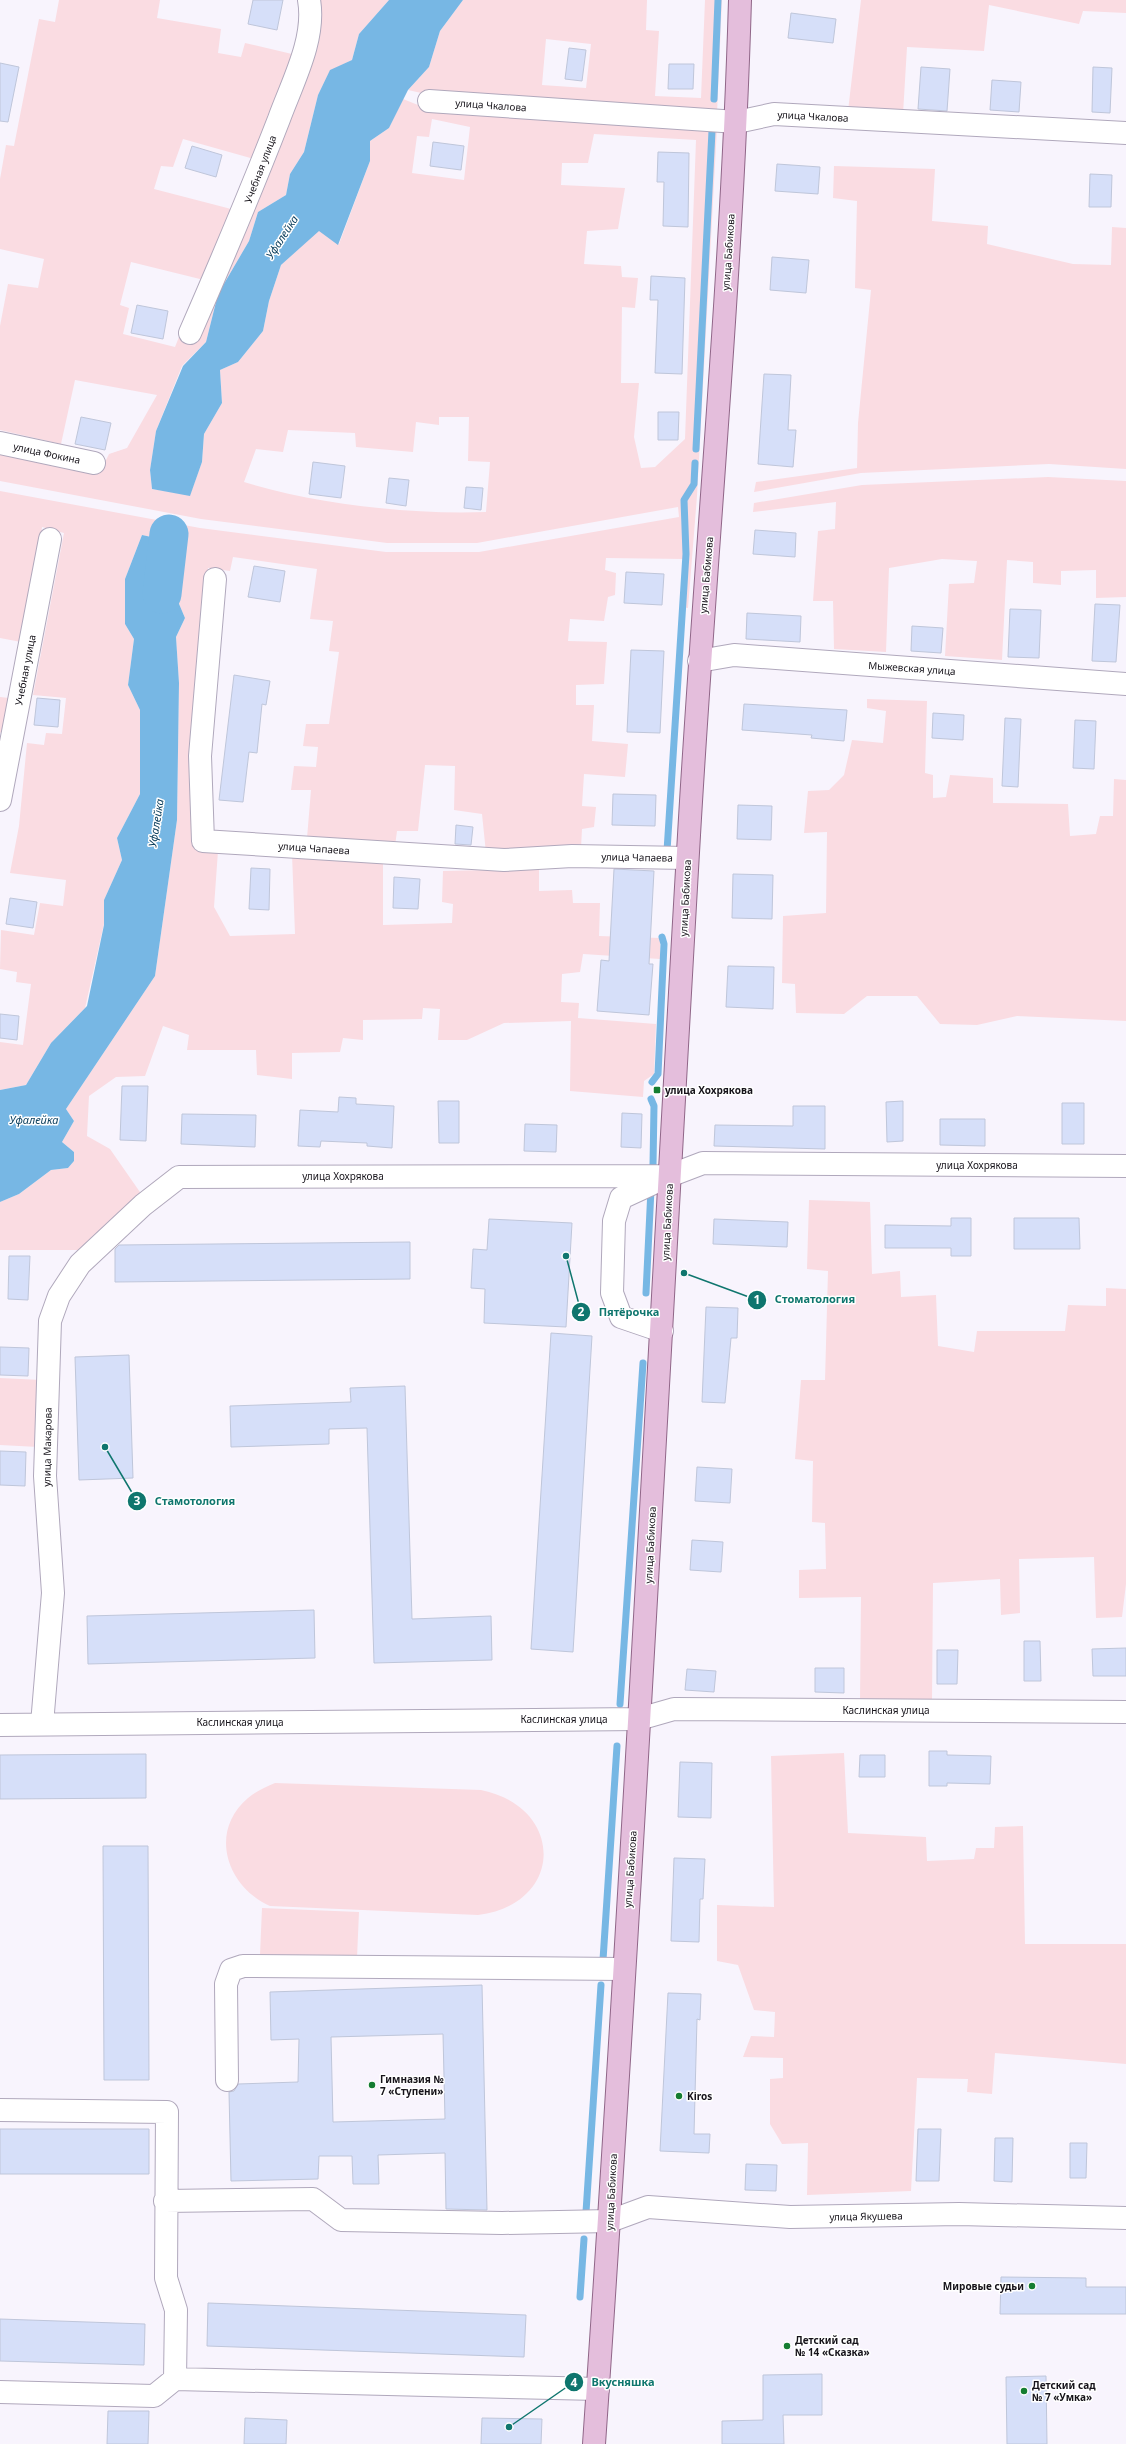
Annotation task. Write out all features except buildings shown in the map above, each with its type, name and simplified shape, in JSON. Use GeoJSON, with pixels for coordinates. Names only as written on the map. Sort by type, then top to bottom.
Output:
{"type":"FeatureCollection","features":[{"type":"Feature","properties":{"kind":"main road","name":"улица Бабикова"},"geometry":{"type":"LineString","coordinates":[[594,2444],[610,2221],[623,1969],[662,1331],[669,1176],[699,661],[715,454],[737,122],[740,0]]}},
{"type":"Feature","properties":{"kind":"street","name":"Учебная улица"},"geometry":{"type":"LineString","coordinates":[[190,333],[244,211],[301,60],[312,16],[309,0]]}},
{"type":"Feature","properties":{"kind":"street","name":"улица Чкалова"},"geometry":{"type":"LineString","coordinates":[[429,102],[737,122],[774,114],[1126,133]]}},
{"type":"Feature","properties":{"kind":"street","name":"улица Фокина"},"geometry":{"type":"LineString","coordinates":[[0,443],[94,463]]}},
{"type":"Feature","properties":{"kind":"street","name":"Учебная улица"},"geometry":{"type":"LineString","coordinates":[[0,800],[50,540]]}},
{"type":"Feature","properties":{"kind":"street","name":"улица Чапаева"},"geometry":{"type":"LineString","coordinates":[[215,579],[200,756],[203,841],[504,860],[572,856],[687,858]]}},
{"type":"Feature","properties":{"kind":"street","name":"Мыжевская улица"},"geometry":{"type":"LineString","coordinates":[[699,661],[734,655],[1126,684]]}},
{"type":"Feature","properties":{"kind":"street","name":"улица Хохрякова"},"geometry":{"type":"LineString","coordinates":[[143,1204],[179,1177],[669,1176],[703,1163],[1126,1166]]}},
{"type":"Feature","properties":{"kind":"street"},"geometry":{"type":"LineString","coordinates":[[662,1331],[621,1317],[612,1293],[614,1221],[621,1198],[669,1176]]}},
{"type":"Feature","properties":{"kind":"street","name":"улица Макарова"},"geometry":{"type":"LineString","coordinates":[[42,1724],[53,1593],[45,1476],[50,1321],[59,1296],[80,1264],[143,1204]]}},
{"type":"Feature","properties":{"kind":"street","name":"Каслинская улица"},"geometry":{"type":"LineString","coordinates":[[0,1725],[639,1719],[674,1708],[1126,1712]]}},
{"type":"Feature","properties":{"kind":"street"},"geometry":{"type":"LineString","coordinates":[[227,2080],[226,1984],[231,1970],[243,1966],[623,1969]]}},
{"type":"Feature","properties":{"kind":"street"},"geometry":{"type":"LineString","coordinates":[[0,2110],[166,2112],[166,2278],[176,2310],[174,2379]]}},
{"type":"Feature","properties":{"kind":"street","name":"улица Якушева"},"geometry":{"type":"LineString","coordinates":[[165,2201],[313,2199],[341,2220],[562,2224],[610,2221],[648,2207],[790,2217],[959,2214],[1126,2218]]}},
{"type":"Feature","properties":{"kind":"street"},"geometry":{"type":"LineString","coordinates":[[0,2392],[154,2396],[174,2379],[598,2389]]}},
{"type":"Feature","properties":{"kind":"shaded area"},"geometry":{"type":"Polygon","coordinates":[[[59,0],[160,0],[157,18],[221,29],[218,53],[241,57],[245,43],[292,54],[254,159],[183,139],[173,167],[161,166],[154,189],[235,210],[204,280],[131,262],[120,305],[129,308],[123,334],[175,347],[181,332],[195,336],[251,208],[308,66],[317,34],[319,0],[389,0],[359,34],[352,60],[330,71],[318,95],[304,152],[290,174],[286,195],[258,212],[249,241],[218,294],[206,342],[182,366],[156,431],[150,470],[152,489],[190,495],[202,462],[204,434],[222,403],[220,370],[238,362],[263,331],[269,301],[281,265],[319,230],[339,244],[370,161],[370,141],[389,128],[403,99],[428,109],[717,128],[697,496],[688,608],[681,607],[684,559],[606,558],[605,570],[616,573],[615,595],[608,597],[604,621],[570,619],[568,641],[607,642],[604,684],[576,685],[576,705],[594,705],[592,741],[628,744],[625,777],[584,774],[582,806],[596,807],[594,827],[582,829],[581,848],[486,853],[482,814],[454,810],[455,766],[425,765],[418,831],[397,831],[395,846],[307,838],[311,790],[291,790],[294,766],[316,767],[318,747],[303,746],[306,724],[329,724],[339,652],[329,651],[333,621],[310,619],[317,569],[233,557],[230,571],[208,568],[191,753],[195,849],[218,851],[214,907],[230,936],[295,934],[292,854],[383,861],[383,925],[452,923],[453,904],[442,902],[443,871],[539,869],[539,891],[572,890],[573,903],[600,903],[599,936],[660,938],[660,959],[583,954],[580,972],[562,974],[561,1002],[579,1003],[578,1018],[656,1024],[654,1074],[644,1081],[643,1097],[570,1091],[571,1021],[504,1023],[467,1040],[438,1040],[440,1009],[423,1008],[422,1019],[363,1020],[363,1040],[343,1038],[340,1052],[292,1053],[292,1079],[257,1075],[256,1050],[187,1050],[189,1035],[163,1026],[145,1076],[116,1077],[89,1096],[87,1136],[110,1149],[142,1195],[82,1250],[0,1250],[0,1202],[19,1194],[51,1170],[68,1168],[74,1161],[74,1152],[62,1142],[74,1121],[66,1109],[155,976],[177,820],[179,683],[176,637],[185,618],[174,592],[180,543],[142,535],[125,579],[125,624],[134,639],[128,685],[140,710],[140,794],[117,838],[122,860],[104,900],[104,924],[85,1008],[51,1043],[26,1085],[0,1090],[0,1042],[23,1045],[31,984],[16,982],[17,972],[0,969],[1,930],[34,935],[40,903],[63,906],[66,880],[10,873],[19,826],[27,743],[44,745],[46,733],[62,734],[66,698],[33,695],[64,533],[42,527],[35,582],[21,642],[0,638],[0,491],[200,528],[386,552],[479,552],[679,517],[678,507],[477,543],[387,543],[201,519],[0,481],[0,451],[100,472],[109,454],[127,448],[157,395],[75,380],[61,444],[0,430],[0,326],[8,284],[38,288],[44,259],[0,249],[0,179],[6,145],[14,146],[39,19],[55,22],[59,0]],[[432,119],[429,137],[417,136],[412,173],[464,180],[470,127],[432,119]],[[594,134],[588,163],[562,163],[561,185],[625,188],[618,229],[587,231],[584,264],[621,266],[622,277],[638,278],[635,308],[622,307],[621,383],[639,383],[634,437],[641,468],[655,467],[685,439],[696,140],[594,134]],[[439,417],[439,425],[416,422],[413,452],[356,447],[355,433],[288,430],[283,452],[256,449],[244,482],[272,490],[332,502],[396,510],[427,512],[486,512],[490,462],[468,461],[469,417],[439,417]]]}},
{"type":"Feature","properties":{"kind":"shaded area"},"geometry":{"type":"Polygon","coordinates":[[[463,0],[647,0],[646,30],[659,31],[655,96],[701,98],[705,0],[722,0],[717,113],[430,95],[408,90],[429,67],[440,31],[463,0]],[[546,39],[542,85],[586,88],[591,44],[546,39]]]}},
{"type":"Feature","properties":{"kind":"shaded area"},"geometry":{"type":"Polygon","coordinates":[[[861,0],[1126,0],[1126,13],[1083,11],[1079,24],[989,5],[984,51],[907,47],[903,114],[848,111],[861,0]]]}},
{"type":"Feature","properties":{"kind":"shaded area"},"geometry":{"type":"Polygon","coordinates":[[[834,166],[935,169],[932,221],[988,226],[987,244],[1073,264],[1111,265],[1112,227],[1126,228],[1126,469],[1049,464],[861,473],[754,492],[756,482],[857,468],[858,423],[871,290],[855,288],[857,201],[833,198],[834,166]]]}},
{"type":"Feature","properties":{"kind":"shaded area"},"geometry":{"type":"Polygon","coordinates":[[[1048,477],[1126,481],[1126,597],[1096,598],[1096,570],[1061,571],[1061,585],[1033,583],[1033,562],[1007,560],[1002,660],[945,656],[949,584],[974,583],[977,561],[942,559],[889,568],[886,652],[834,649],[833,601],[813,601],[818,531],[835,529],[836,502],[753,512],[754,503],[862,485],[1048,477]]]}},
{"type":"Feature","properties":{"kind":"shaded area"},"geometry":{"type":"Polygon","coordinates":[[[0,697],[9,698],[1,733],[0,732],[0,697]]]}},
{"type":"Feature","properties":{"kind":"shaded area"},"geometry":{"type":"Polygon","coordinates":[[[867,699],[927,701],[925,773],[933,775],[933,798],[946,797],[950,775],[993,778],[993,803],[1068,804],[1070,836],[1096,834],[1100,816],[1113,816],[1114,779],[1126,780],[1126,1021],[1017,1016],[977,1025],[940,1024],[917,996],[867,996],[844,1014],[796,1013],[795,984],[782,983],[783,916],[826,913],[827,832],[804,833],[808,791],[829,790],[844,775],[852,740],[883,743],[886,711],[867,708],[867,699]]]}},
{"type":"Feature","properties":{"kind":"shaded area"},"geometry":{"type":"Polygon","coordinates":[[[809,1200],[870,1202],[872,1274],[900,1271],[901,1297],[936,1295],[938,1346],[974,1352],[977,1331],[1065,1331],[1068,1305],[1106,1306],[1106,1288],[1126,1289],[1126,1584],[1122,1617],[1096,1618],[1094,1557],[1019,1559],[1020,1613],[1001,1615],[1000,1579],[933,1583],[932,1701],[860,1702],[861,1597],[799,1598],[799,1570],[826,1569],[825,1523],[812,1522],[813,1461],[795,1459],[801,1380],[825,1380],[828,1271],[807,1269],[809,1200]]]}},
{"type":"Feature","properties":{"kind":"shaded area"},"geometry":{"type":"Polygon","coordinates":[[[0,1378],[41,1380],[38,1447],[0,1445],[0,1378]]]}},
{"type":"Feature","properties":{"kind":"shaded area"},"geometry":{"type":"Polygon","coordinates":[[[844,1753],[848,1833],[926,1837],[927,1861],[974,1859],[976,1848],[994,1848],[995,1827],[1023,1826],[1025,1944],[1126,1944],[1126,2064],[995,2053],[992,2094],[967,2092],[968,2079],[917,2078],[911,2191],[807,2195],[808,2143],[782,2144],[770,2124],[770,2079],[783,2078],[783,2058],[743,2057],[751,2036],[774,2037],[775,2012],[754,2010],[738,1965],[717,1961],[717,1905],[774,1907],[771,1756],[844,1753]]]}},
{"type":"Feature","properties":{"kind":"shaded area"},"geometry":{"type":"Polygon","coordinates":[[[275,1783],[481,1790],[509,1800],[528,1815],[540,1834],[544,1855],[539,1875],[527,1893],[507,1907],[478,1915],[270,1906],[255,1897],[243,1886],[234,1872],[228,1858],[226,1842],[229,1827],[236,1812],[248,1798],[261,1789],[275,1783]]]}},
{"type":"Feature","properties":{"kind":"shaded area"},"geometry":{"type":"Polygon","coordinates":[[[262,1908],[359,1912],[357,1958],[260,1955],[262,1908]]]}},
{"type":"Feature","properties":{"kind":"water","name":"Уфалейка"},"geometry":{"type":"Polygon","coordinates":[[[389,0],[463,0],[440,31],[429,67],[408,90],[389,128],[370,141],[370,161],[338,245],[319,231],[281,265],[269,301],[263,331],[238,362],[220,370],[222,403],[204,434],[202,462],[190,496],[152,489],[150,470],[156,431],[183,366],[206,342],[218,294],[249,241],[258,212],[286,195],[290,174],[304,152],[318,95],[330,70],[352,60],[359,34],[389,0]]]}},
{"type":"Feature","properties":{"kind":"water","name":"Уфалейка"},"geometry":{"type":"Polygon","coordinates":[[[142,535],[180,543],[174,592],[185,618],[176,637],[179,683],[177,820],[155,976],[66,1109],[74,1121],[62,1142],[74,1152],[74,1161],[68,1168],[51,1170],[19,1194],[0,1202],[0,1090],[26,1085],[51,1043],[87,1006],[104,925],[104,900],[122,860],[117,838],[140,794],[140,710],[128,685],[134,639],[125,624],[125,579],[142,535]]]}},
{"type":"Feature","properties":{"kind":"waterway"},"geometry":{"type":"LineString","coordinates":[[714,99],[718,0]]}},
{"type":"Feature","properties":{"kind":"waterway"},"geometry":{"type":"LineString","coordinates":[[696,449],[712,131]]}},
{"type":"Feature","properties":{"kind":"waterway"},"geometry":{"type":"LineString","coordinates":[[667,851],[686,554],[684,500],[694,484],[695,463]]}},
{"type":"Feature","properties":{"kind":"waterway","name":"Уфалейка"},"geometry":{"type":"LineString","coordinates":[[162,594],[169,534]]}},
{"type":"Feature","properties":{"kind":"waterway"},"geometry":{"type":"LineString","coordinates":[[652,1082],[658,1074],[664,944],[662,937]]}},
{"type":"Feature","properties":{"kind":"waterway"},"geometry":{"type":"LineString","coordinates":[[651,1099],[654,1106],[653,1165]]}},
{"type":"Feature","properties":{"kind":"waterway"},"geometry":{"type":"LineString","coordinates":[[646,1293],[651,1189]]}},
{"type":"Feature","properties":{"kind":"waterway"},"geometry":{"type":"LineString","coordinates":[[620,1704],[643,1363]]}},
{"type":"Feature","properties":{"kind":"waterway"},"geometry":{"type":"LineString","coordinates":[[603,1960],[617,1746]]}},
{"type":"Feature","properties":{"kind":"waterway"},"geometry":{"type":"LineString","coordinates":[[586,2212],[601,1985]]}},
{"type":"Feature","properties":{"kind":"waterway"},"geometry":{"type":"LineString","coordinates":[[580,2297],[584,2239]]}},
{"type":"Feature","properties":{"kind":"place","name":"улица Хохрякова"},"geometry":{"type":"Point","coordinates":[657,1090]}},
{"type":"Feature","properties":{"kind":"place","name":"Пятёрочка"},"geometry":{"type":"Point","coordinates":[566,1256]}},
{"type":"Feature","properties":{"kind":"place","name":"Стоматология"},"geometry":{"type":"Point","coordinates":[684,1273]}},
{"type":"Feature","properties":{"kind":"place","name":"Стамотология"},"geometry":{"type":"Point","coordinates":[105,1447]}},
{"type":"Feature","properties":{"kind":"place","name":"Гимназия № 7 «Ступени»"},"geometry":{"type":"Point","coordinates":[372,2085]}},
{"type":"Feature","properties":{"kind":"place","name":"Kiros"},"geometry":{"type":"Point","coordinates":[679,2096]}},
{"type":"Feature","properties":{"kind":"place","name":"Мировые судьи"},"geometry":{"type":"Point","coordinates":[1032,2286]}},
{"type":"Feature","properties":{"kind":"place","name":"Детский сад № 14 «Сказка»"},"geometry":{"type":"Point","coordinates":[787,2346]}},
{"type":"Feature","properties":{"kind":"place","name":"Детский сад № 7 «Умка»"},"geometry":{"type":"Point","coordinates":[1024,2391]}},
{"type":"Feature","properties":{"kind":"place","name":"Вкусняшка"},"geometry":{"type":"Point","coordinates":[509,2427]}}]}
